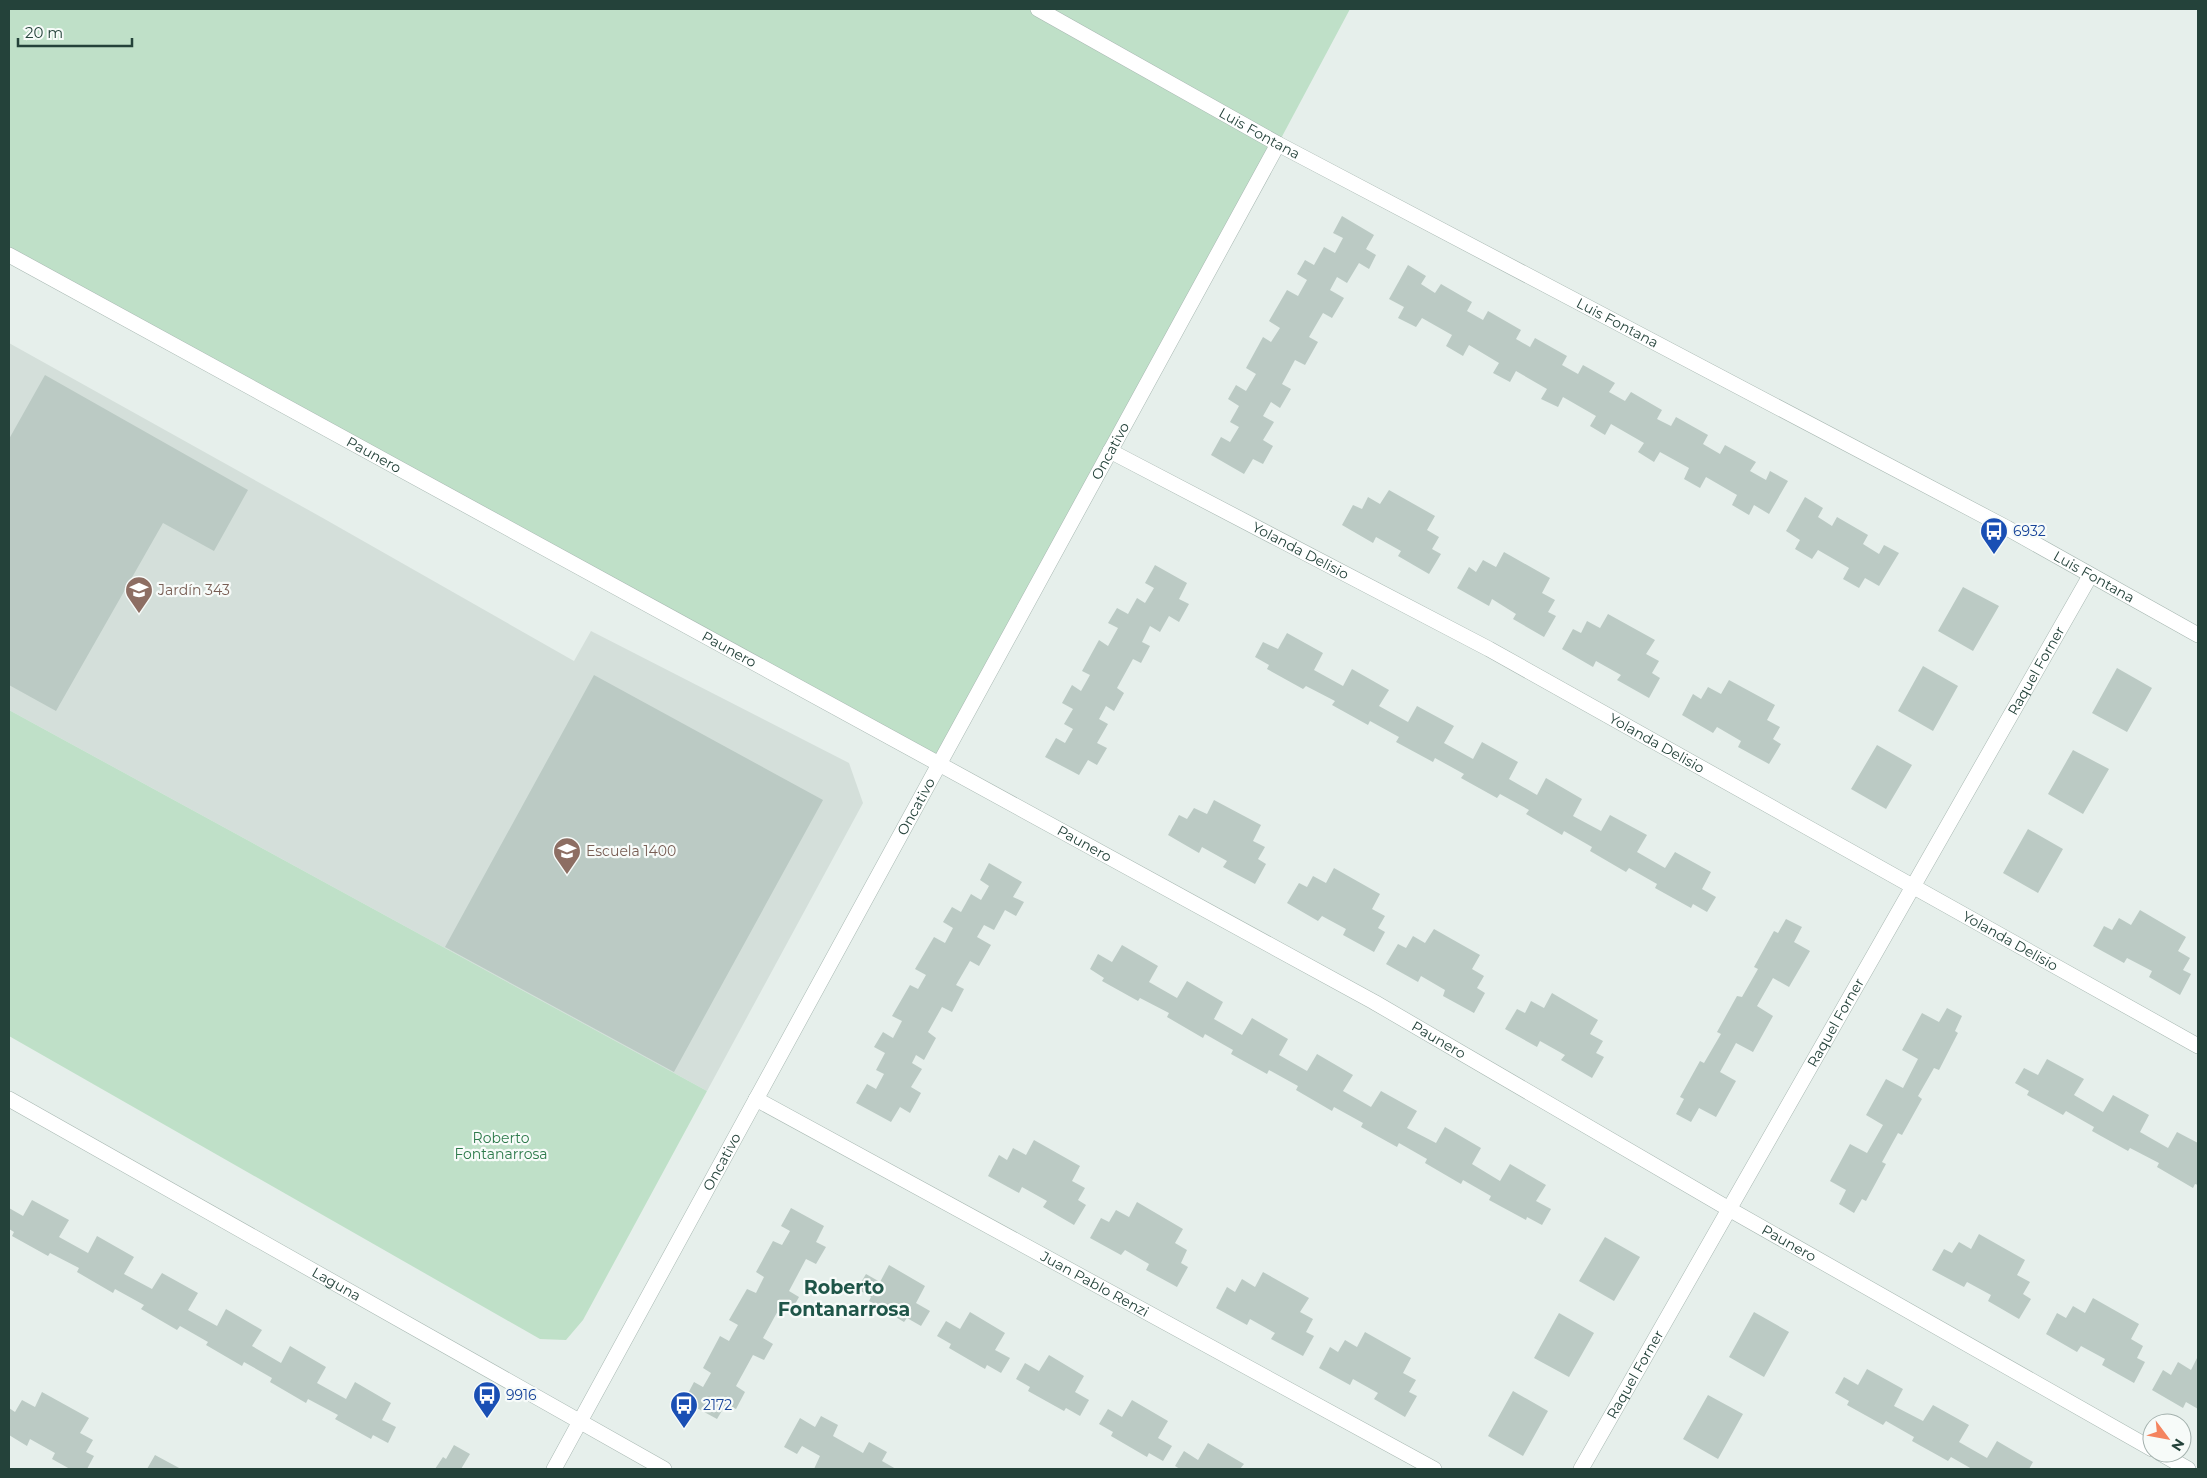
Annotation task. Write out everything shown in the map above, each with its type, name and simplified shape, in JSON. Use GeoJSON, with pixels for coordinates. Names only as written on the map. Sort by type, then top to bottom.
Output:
{"type":"FeatureCollection","features":[{"type":"Feature","properties":{"kind":"street","name":"Luis Fontana"},"geometry":{"type":"LineString","coordinates":[[1038,9],[1278,144],[2007,528],[2198,635]]}},
{"type":"Feature","properties":{"kind":"street","name":"Oncativo"},"geometry":{"type":"LineString","coordinates":[[554,1469],[1278,144]]}},
{"type":"Feature","properties":{"kind":"street","name":"Paunero"},"geometry":{"type":"LineString","coordinates":[[9,255],[1374,1002],[1730,1209],[2142,1443]]}},
{"type":"Feature","properties":{"kind":"street","name":"Yolanda Delisio"},"geometry":{"type":"LineString","coordinates":[[1110,451],[1490,649],[2198,1046]]}},
{"type":"Feature","properties":{"kind":"street","name":"Raquel Forner"},"geometry":{"type":"LineString","coordinates":[[1582,1469],[2090,576]]}},
{"type":"Feature","properties":{"kind":"street","name":"Laguna"},"geometry":{"type":"LineString","coordinates":[[9,1099],[664,1469]]}},
{"type":"Feature","properties":{"kind":"street","name":"Juan Pablo Renzi"},"geometry":{"type":"LineString","coordinates":[[756,1099],[1434,1469]]}},
{"type":"Feature","properties":{"kind":"shaded area","name":"Escuela 1400"},"geometry":{"type":"Polygon","coordinates":[[[9,343],[574,661],[591,631],[849,763],[863,803],[707,1091],[9,710],[9,343]]]}},
{"type":"Feature","properties":{"kind":"green space"},"geometry":{"type":"Polygon","coordinates":[[[9,9],[1350,9],[939,763],[9,255],[9,9]]]}},
{"type":"Feature","properties":{"kind":"green space","name":"Roberto Fontanarrosa"},"geometry":{"type":"Polygon","coordinates":[[[9,710],[707,1091],[583,1320],[566,1340],[540,1339],[9,1036],[9,710]]]}},
{"type":"Feature","properties":{"kind":"building"},"geometry":{"type":"Polygon","coordinates":[[[1342,216],[1374,235],[1366,249],[1376,255],[1369,269],[1359,263],[1347,283],[1337,277],[1330,290],[1344,298],[1332,318],[1323,313],[1309,337],[1318,342],[1305,365],[1295,360],[1282,384],[1291,389],[1280,408],[1271,402],[1263,416],[1274,422],[1263,440],[1273,446],[1263,464],[1253,459],[1244,474],[1211,455],[1221,437],[1230,442],[1239,427],[1230,422],[1239,406],[1228,399],[1236,385],[1246,391],[1256,374],[1246,368],[1263,337],[1271,342],[1280,328],[1269,321],[1287,290],[1298,296],[1307,280],[1297,274],[1305,260],[1314,265],[1324,247],[1335,253],[1343,238],[1333,233],[1342,216]]]}},
{"type":"Feature","properties":{"kind":"building"},"geometry":{"type":"Polygon","coordinates":[[[1408,265],[1426,276],[1421,284],[1435,293],[1441,284],[1472,302],[1467,311],[1483,320],[1488,311],[1521,330],[1516,339],[1530,347],[1535,338],[1567,356],[1562,365],[1578,374],[1583,365],[1615,383],[1609,392],[1625,401],[1631,392],[1662,410],[1657,419],[1671,426],[1676,417],[1708,435],[1703,444],[1720,454],[1725,445],[1756,462],[1750,471],[1766,480],[1770,471],[1788,481],[1769,514],[1754,505],[1749,515],[1732,505],[1737,495],[1706,477],[1700,488],[1684,479],[1689,468],[1660,452],[1654,462],[1638,452],[1644,443],[1611,424],[1605,435],[1590,426],[1596,416],[1563,397],[1558,407],[1541,399],[1547,389],[1516,371],[1510,382],[1493,373],[1499,363],[1469,345],[1463,356],[1446,346],[1452,335],[1422,318],[1416,327],[1398,318],[1404,307],[1389,299],[1408,265]]]}},
{"type":"Feature","properties":{"kind":"building","name":"Jardín 343"},"geometry":{"type":"Polygon","coordinates":[[[45,375],[248,490],[214,551],[163,523],[56,711],[9,685],[9,439],[45,375]]]}},
{"type":"Feature","properties":{"kind":"building"},"geometry":{"type":"Polygon","coordinates":[[[1389,490],[1435,516],[1427,530],[1439,537],[1432,549],[1441,554],[1429,574],[1398,556],[1401,551],[1376,537],[1373,543],[1342,525],[1353,505],[1362,509],[1368,497],[1380,504],[1389,490]]]}},
{"type":"Feature","properties":{"kind":"building"},"geometry":{"type":"Polygon","coordinates":[[[1805,497],[1823,508],[1818,517],[1832,526],[1837,517],[1868,535],[1863,544],[1879,554],[1884,545],[1899,553],[1879,586],[1865,578],[1859,588],[1843,579],[1849,568],[1818,550],[1812,559],[1795,549],[1800,540],[1786,531],[1805,497]]]}},
{"type":"Feature","properties":{"kind":"building"},"geometry":{"type":"Polygon","coordinates":[[[1504,552],[1550,578],[1542,593],[1555,600],[1548,612],[1556,616],[1544,637],[1513,619],[1516,614],[1492,599],[1489,606],[1457,588],[1469,567],[1476,572],[1483,560],[1496,567],[1504,552]]]}},
{"type":"Feature","properties":{"kind":"building"},"geometry":{"type":"Polygon","coordinates":[[[1155,565],[1187,583],[1179,599],[1189,604],[1179,622],[1169,616],[1160,632],[1150,626],[1142,642],[1150,646],[1141,663],[1133,659],[1117,688],[1124,693],[1114,711],[1106,706],[1099,719],[1108,724],[1097,743],[1107,748],[1097,765],[1088,760],[1079,775],[1045,757],[1056,738],[1065,743],[1073,729],[1064,724],[1073,709],[1062,703],[1072,685],[1081,691],[1090,675],[1082,671],[1099,640],[1108,646],[1118,628],[1108,623],[1117,608],[1128,614],[1137,598],[1145,603],[1154,588],[1145,583],[1155,565]]]}},
{"type":"Feature","properties":{"kind":"building"},"geometry":{"type":"Polygon","coordinates":[[[1963,587],[1999,606],[1973,651],[1938,631],[1963,587]]]}},
{"type":"Feature","properties":{"kind":"building"},"geometry":{"type":"Polygon","coordinates":[[[1608,614],[1655,640],[1646,654],[1659,661],[1652,673],[1660,678],[1649,698],[1617,680],[1621,675],[1596,661],[1593,667],[1562,649],[1573,629],[1581,633],[1587,621],[1600,628],[1608,614]]]}},
{"type":"Feature","properties":{"kind":"building"},"geometry":{"type":"Polygon","coordinates":[[[1287,633],[1323,653],[1314,670],[1343,686],[1352,669],[1389,690],[1379,706],[1408,722],[1417,706],[1454,726],[1444,743],[1473,759],[1482,742],[1518,762],[1509,779],[1537,795],[1546,778],[1582,799],[1573,816],[1601,831],[1610,815],[1647,835],[1637,852],[1665,868],[1675,852],[1711,872],[1702,889],[1716,897],[1707,912],[1693,904],[1691,908],[1655,888],[1657,884],[1629,868],[1626,872],[1590,851],[1592,847],[1564,831],[1562,835],[1526,814],[1529,810],[1500,794],[1497,798],[1461,778],[1464,774],[1435,758],[1433,762],[1396,742],[1399,737],[1370,721],[1368,725],[1332,705],[1335,701],[1306,686],[1303,689],[1267,669],[1269,665],[1255,657],[1263,642],[1278,649],[1287,633]]]}},
{"type":"Feature","properties":{"kind":"building"},"geometry":{"type":"Polygon","coordinates":[[[1923,666],[1958,686],[1933,731],[1898,711],[1923,666]]]}},
{"type":"Feature","properties":{"kind":"building"},"geometry":{"type":"Polygon","coordinates":[[[2117,668],[2152,688],[2127,732],[2092,713],[2117,668]]]}},
{"type":"Feature","properties":{"kind":"building","name":"Escuela 1400"},"geometry":{"type":"Polygon","coordinates":[[[594,675],[823,800],[674,1072],[445,947],[594,675]]]}},
{"type":"Feature","properties":{"kind":"building"},"geometry":{"type":"Polygon","coordinates":[[[1729,680],[1775,705],[1767,720],[1780,727],[1773,739],[1781,744],[1769,764],[1738,747],[1741,741],[1717,727],[1713,733],[1682,715],[1693,694],[1701,699],[1708,687],[1721,694],[1729,680]]]}},
{"type":"Feature","properties":{"kind":"building"},"geometry":{"type":"Polygon","coordinates":[[[1877,745],[1912,765],[1886,809],[1851,789],[1877,745]]]}},
{"type":"Feature","properties":{"kind":"building"},"geometry":{"type":"Polygon","coordinates":[[[2073,750],[2109,769],[2083,814],[2048,794],[2073,750]]]}},
{"type":"Feature","properties":{"kind":"building"},"geometry":{"type":"Polygon","coordinates":[[[1214,800],[1261,825],[1253,841],[1265,847],[1258,859],[1266,864],[1255,884],[1223,867],[1227,861],[1202,847],[1199,853],[1168,835],[1179,815],[1187,819],[1194,808],[1207,814],[1214,800]]]}},
{"type":"Feature","properties":{"kind":"building"},"geometry":{"type":"Polygon","coordinates":[[[2028,829],[2063,849],[2038,893],[2003,873],[2028,829]]]}},
{"type":"Feature","properties":{"kind":"building"},"geometry":{"type":"Polygon","coordinates":[[[989,863],[1022,882],[1013,897],[1024,902],[1016,916],[1005,910],[994,930],[984,925],[977,937],[991,945],[979,966],[970,961],[956,985],[964,989],[952,1012],[942,1007],[928,1032],[936,1038],[924,1060],[916,1055],[912,1063],[922,1069],[911,1087],[921,1093],[910,1113],[900,1107],[891,1122],[856,1103],[867,1084],[876,1089],[884,1074],[876,1070],[885,1053],[874,1047],[883,1032],[893,1038],[902,1021],[892,1016],[910,985],[918,989],[926,975],[915,969],[934,937],[945,943],[953,928],[943,922],[952,907],[961,912],[971,894],[981,900],[989,886],[980,880],[989,863]]]}},
{"type":"Feature","properties":{"kind":"building"},"geometry":{"type":"Polygon","coordinates":[[[1334,868],[1380,894],[1372,909],[1385,916],[1378,928],[1385,932],[1374,952],[1343,935],[1346,929],[1322,916],[1318,921],[1287,903],[1299,883],[1307,887],[1313,876],[1326,883],[1334,868]]]}},
{"type":"Feature","properties":{"kind":"building"},"geometry":{"type":"Polygon","coordinates":[[[2140,910],[2186,937],[2178,951],[2190,958],[2183,970],[2191,974],[2180,995],[2149,977],[2152,971],[2127,958],[2124,963],[2093,946],[2104,926],[2112,930],[2119,918],[2131,925],[2140,910]]]}},
{"type":"Feature","properties":{"kind":"building"},"geometry":{"type":"Polygon","coordinates":[[[1786,919],[1802,927],[1794,942],[1810,951],[1789,987],[1773,978],[1757,1006],[1773,1016],[1753,1052],[1736,1043],[1720,1072],[1736,1081],[1716,1117],[1699,1108],[1691,1122],[1676,1114],[1684,1099],[1680,1097],[1700,1061],[1704,1063],[1721,1034],[1717,1032],[1737,996],[1742,997],[1758,969],[1754,967],[1774,931],[1778,933],[1786,919]]]}},
{"type":"Feature","properties":{"kind":"building"},"geometry":{"type":"Polygon","coordinates":[[[1434,929],[1480,955],[1472,969],[1484,976],[1477,988],[1485,993],[1474,1013],[1443,996],[1445,990],[1421,976],[1418,982],[1386,964],[1398,944],[1406,948],[1413,936],[1425,943],[1434,929]]]}},
{"type":"Feature","properties":{"kind":"building"},"geometry":{"type":"Polygon","coordinates":[[[1122,945],[1158,966],[1149,982],[1177,998],[1187,981],[1223,1002],[1214,1019],[1242,1035],[1252,1018],[1288,1039],[1279,1055],[1307,1071],[1317,1054],[1353,1075],[1343,1091],[1371,1107],[1381,1091],[1417,1111],[1407,1128],[1436,1143],[1445,1127],[1481,1148],[1472,1164],[1500,1181],[1510,1164],[1546,1185],[1536,1201],[1551,1209],[1542,1225],[1527,1217],[1526,1220],[1489,1200],[1491,1196],[1463,1180],[1461,1184],[1425,1163],[1427,1159],[1399,1143],[1397,1147],[1361,1127],[1363,1123],[1334,1107],[1332,1111],[1296,1090],[1298,1086],[1269,1070],[1267,1074],[1231,1054],[1233,1050],[1205,1034],[1203,1038],[1167,1017],[1169,1013],[1140,998],[1138,1001],[1102,981],[1104,978],[1090,969],[1098,954],[1112,962],[1122,945]]]}},
{"type":"Feature","properties":{"kind":"building"},"geometry":{"type":"Polygon","coordinates":[[[1552,993],[1598,1020],[1590,1034],[1603,1041],[1596,1053],[1604,1057],[1592,1078],[1561,1060],[1565,1055],[1540,1041],[1537,1047],[1505,1029],[1517,1009],[1525,1013],[1531,1001],[1544,1008],[1552,993]]]}},
{"type":"Feature","properties":{"kind":"building"},"geometry":{"type":"Polygon","coordinates":[[[1947,1008],[1962,1016],[1955,1031],[1958,1033],[1939,1070],[1934,1068],[1918,1096],[1922,1099],[1902,1135],[1898,1133],[1882,1162],[1886,1164],[1866,1201],[1862,1199],[1854,1213],[1839,1204],[1846,1190],[1830,1181],[1850,1144],[1867,1153],[1883,1125],[1866,1115],[1886,1079],[1903,1088],[1918,1059],[1902,1050],[1922,1013],[1939,1022],[1947,1008]]]}},
{"type":"Feature","properties":{"kind":"building"},"geometry":{"type":"Polygon","coordinates":[[[2047,1059],[2084,1079],[2074,1095],[2103,1112],[2113,1095],[2149,1115],[2140,1132],[2168,1148],[2177,1132],[2198,1143],[2198,1185],[2195,1184],[2193,1188],[2157,1167],[2159,1163],[2130,1148],[2128,1151],[2092,1131],[2094,1127],[2066,1111],[2063,1115],[2027,1095],[2029,1091],[2015,1083],[2024,1068],[2038,1075],[2047,1059]]]}},
{"type":"Feature","properties":{"kind":"building"},"geometry":{"type":"Polygon","coordinates":[[[1034,1140],[1080,1166],[1072,1181],[1085,1188],[1078,1200],[1086,1205],[1074,1225],[1043,1207],[1047,1201],[1022,1187],[1019,1193],[988,1176],[999,1155],[1007,1160],[1013,1148],[1026,1155],[1034,1140]]]}},
{"type":"Feature","properties":{"kind":"building"},"geometry":{"type":"Polygon","coordinates":[[[32,1200],[69,1220],[59,1237],[88,1253],[97,1236],[134,1257],[124,1274],[152,1289],[162,1273],[198,1293],[188,1310],[217,1326],[226,1309],[262,1330],[252,1346],[281,1363],[290,1346],[326,1367],[317,1383],[346,1399],[355,1382],[391,1403],[382,1420],[396,1427],[388,1443],[373,1435],[371,1439],[335,1419],[338,1415],[308,1399],[306,1403],[270,1382],[272,1378],[244,1362],[242,1366],[206,1345],[208,1342],[180,1326],[177,1330],[141,1309],[144,1305],[115,1289],[113,1293],[77,1272],[79,1268],[50,1253],[48,1256],[12,1236],[14,1232],[9,1229],[9,1208],[23,1216],[32,1200]]]}},
{"type":"Feature","properties":{"kind":"building"},"geometry":{"type":"Polygon","coordinates":[[[1137,1202],[1183,1229],[1175,1243],[1187,1250],[1181,1263],[1188,1267],[1177,1287],[1146,1270],[1149,1264],[1125,1250],[1121,1255],[1090,1238],[1101,1218],[1109,1222],[1116,1210],[1129,1217],[1137,1202]]]}},
{"type":"Feature","properties":{"kind":"building"},"geometry":{"type":"Polygon","coordinates":[[[791,1208],[824,1226],[816,1242],[826,1247],[816,1264],[806,1259],[789,1291],[799,1297],[790,1313],[780,1307],[763,1338],[773,1344],[764,1360],[753,1355],[736,1386],[745,1392],[736,1409],[726,1404],[717,1419],[684,1401],[694,1382],[703,1387],[711,1373],[703,1368],[720,1336],[729,1341],[738,1325],[729,1320],[747,1289],[756,1293],[764,1277],[756,1272],[773,1241],[782,1245],[790,1231],[781,1226],[791,1208]]]}},
{"type":"Feature","properties":{"kind":"building"},"geometry":{"type":"Polygon","coordinates":[[[1979,1234],[2025,1260],[2017,1275],[2030,1282],[2023,1294],[2031,1299],[2019,1319],[1988,1301],[1991,1295],[1967,1282],[1964,1287],[1932,1270],[1944,1249],[1952,1253],[1959,1242],[1971,1249],[1979,1234]]]}},
{"type":"Feature","properties":{"kind":"building"},"geometry":{"type":"Polygon","coordinates":[[[1605,1237],[1640,1257],[1614,1301],[1579,1281],[1605,1237]]]}},
{"type":"Feature","properties":{"kind":"building"},"geometry":{"type":"Polygon","coordinates":[[[889,1265],[925,1286],[916,1303],[930,1311],[921,1326],[907,1318],[904,1322],[869,1301],[871,1297],[857,1289],[866,1274],[880,1282],[889,1265]]]}},
{"type":"Feature","properties":{"kind":"building"},"geometry":{"type":"Polygon","coordinates":[[[1263,1272],[1309,1298],[1300,1312],[1313,1319],[1306,1332],[1314,1336],[1303,1356],[1271,1339],[1275,1333],[1250,1319],[1247,1325],[1216,1308],[1227,1287],[1235,1292],[1242,1279],[1255,1287],[1263,1272]]]}},
{"type":"Feature","properties":{"kind":"building"},"geometry":{"type":"Polygon","coordinates":[[[2093,1298],[2139,1324],[2131,1339],[2143,1346],[2137,1358],[2145,1362],[2134,1383],[2102,1365],[2105,1359],[2081,1346],[2077,1352],[2046,1334],[2057,1313],[2066,1318],[2073,1306],[2085,1313],[2093,1298]]]}},
{"type":"Feature","properties":{"kind":"building"},"geometry":{"type":"Polygon","coordinates":[[[970,1312],[1005,1333],[995,1350],[1010,1358],[1001,1373],[987,1365],[985,1369],[949,1348],[951,1344],[937,1336],[946,1321],[960,1329],[970,1312]]]}},
{"type":"Feature","properties":{"kind":"building"},"geometry":{"type":"Polygon","coordinates":[[[1754,1312],[1789,1332],[1764,1377],[1729,1357],[1754,1312]]]}},
{"type":"Feature","properties":{"kind":"building"},"geometry":{"type":"Polygon","coordinates":[[[1559,1313],[1594,1333],[1569,1377],[1534,1358],[1559,1313]]]}},
{"type":"Feature","properties":{"kind":"building"},"geometry":{"type":"Polygon","coordinates":[[[1365,1332],[1411,1358],[1403,1373],[1416,1380],[1409,1392],[1417,1396],[1405,1417],[1374,1399],[1378,1393],[1353,1379],[1350,1385],[1319,1368],[1330,1347],[1338,1352],[1345,1340],[1357,1347],[1365,1332]]]}},
{"type":"Feature","properties":{"kind":"building"},"geometry":{"type":"Polygon","coordinates":[[[1049,1355],[1084,1376],[1075,1392],[1089,1400],[1080,1416],[1066,1408],[1064,1411],[1028,1391],[1030,1387],[1016,1379],[1025,1363],[1039,1371],[1049,1355]]]}},
{"type":"Feature","properties":{"kind":"building"},"geometry":{"type":"Polygon","coordinates":[[[2198,1356],[2198,1409],[2186,1402],[2183,1408],[2152,1390],[2163,1370],[2171,1375],[2178,1362],[2191,1370],[2198,1356]]]}},
{"type":"Feature","properties":{"kind":"building"},"geometry":{"type":"Polygon","coordinates":[[[1867,1369],[1903,1389],[1894,1406],[1923,1421],[1933,1405],[1969,1425],[1959,1442],[1987,1458],[1997,1441],[2033,1462],[2029,1469],[1972,1469],[1951,1457],[1948,1461],[1912,1441],[1914,1437],[1886,1421],[1883,1425],[1847,1405],[1849,1401],[1835,1393],[1844,1377],[1858,1385],[1867,1369]]]}},
{"type":"Feature","properties":{"kind":"building"},"geometry":{"type":"Polygon","coordinates":[[[1513,1391],[1548,1411],[1523,1456],[1488,1436],[1513,1391]]]}},
{"type":"Feature","properties":{"kind":"building"},"geometry":{"type":"Polygon","coordinates":[[[42,1392],[89,1418],[80,1433],[93,1440],[86,1452],[94,1456],[87,1469],[70,1469],[52,1459],[55,1453],[30,1439],[27,1446],[9,1435],[9,1408],[15,1412],[22,1400],[35,1407],[42,1392]]]}},
{"type":"Feature","properties":{"kind":"building"},"geometry":{"type":"Polygon","coordinates":[[[1708,1395],[1743,1414],[1718,1459],[1683,1439],[1708,1395]]]}},
{"type":"Feature","properties":{"kind":"building"},"geometry":{"type":"Polygon","coordinates":[[[1132,1400],[1168,1421],[1158,1438],[1172,1446],[1163,1461],[1149,1453],[1147,1457],[1111,1436],[1113,1432],[1099,1424],[1108,1409],[1122,1417],[1132,1400]]]}},
{"type":"Feature","properties":{"kind":"building"},"geometry":{"type":"Polygon","coordinates":[[[821,1416],[838,1425],[833,1436],[863,1453],[869,1442],[887,1452],[882,1461],[896,1469],[814,1469],[820,1456],[802,1446],[797,1454],[784,1447],[800,1418],[815,1427],[821,1416]]]}},
{"type":"Feature","properties":{"kind":"building"},"geometry":{"type":"Polygon","coordinates":[[[1208,1443],[1244,1464],[1240,1469],[1180,1469],[1175,1466],[1184,1451],[1198,1460],[1208,1443]]]}},
{"type":"Feature","properties":{"kind":"building"},"geometry":{"type":"Polygon","coordinates":[[[454,1445],[470,1454],[461,1469],[435,1469],[443,1457],[446,1459],[454,1445]]]}},
{"type":"Feature","properties":{"kind":"building"},"geometry":{"type":"Polygon","coordinates":[[[155,1455],[181,1469],[147,1469],[155,1455]]]}},
{"type":"Feature","properties":{"kind":"place","name":"6932"},"geometry":{"type":"Point","coordinates":[1994,555]}},
{"type":"Feature","properties":{"kind":"place","name":"Jardín 343"},"geometry":{"type":"Point","coordinates":[139,614]}},
{"type":"Feature","properties":{"kind":"place","name":"Escuela 1400"},"geometry":{"type":"Point","coordinates":[567,875]}},
{"type":"Feature","properties":{"kind":"place","name":"9916"},"geometry":{"type":"Point","coordinates":[487,1419]}},
{"type":"Feature","properties":{"kind":"place","name":"2172"},"geometry":{"type":"Point","coordinates":[684,1429]}},
{"type":"Feature","properties":{"kind":"district","name":"Roberto Fontanarrosa"},"geometry":{"type":"Point","coordinates":[844,1298]}}]}
